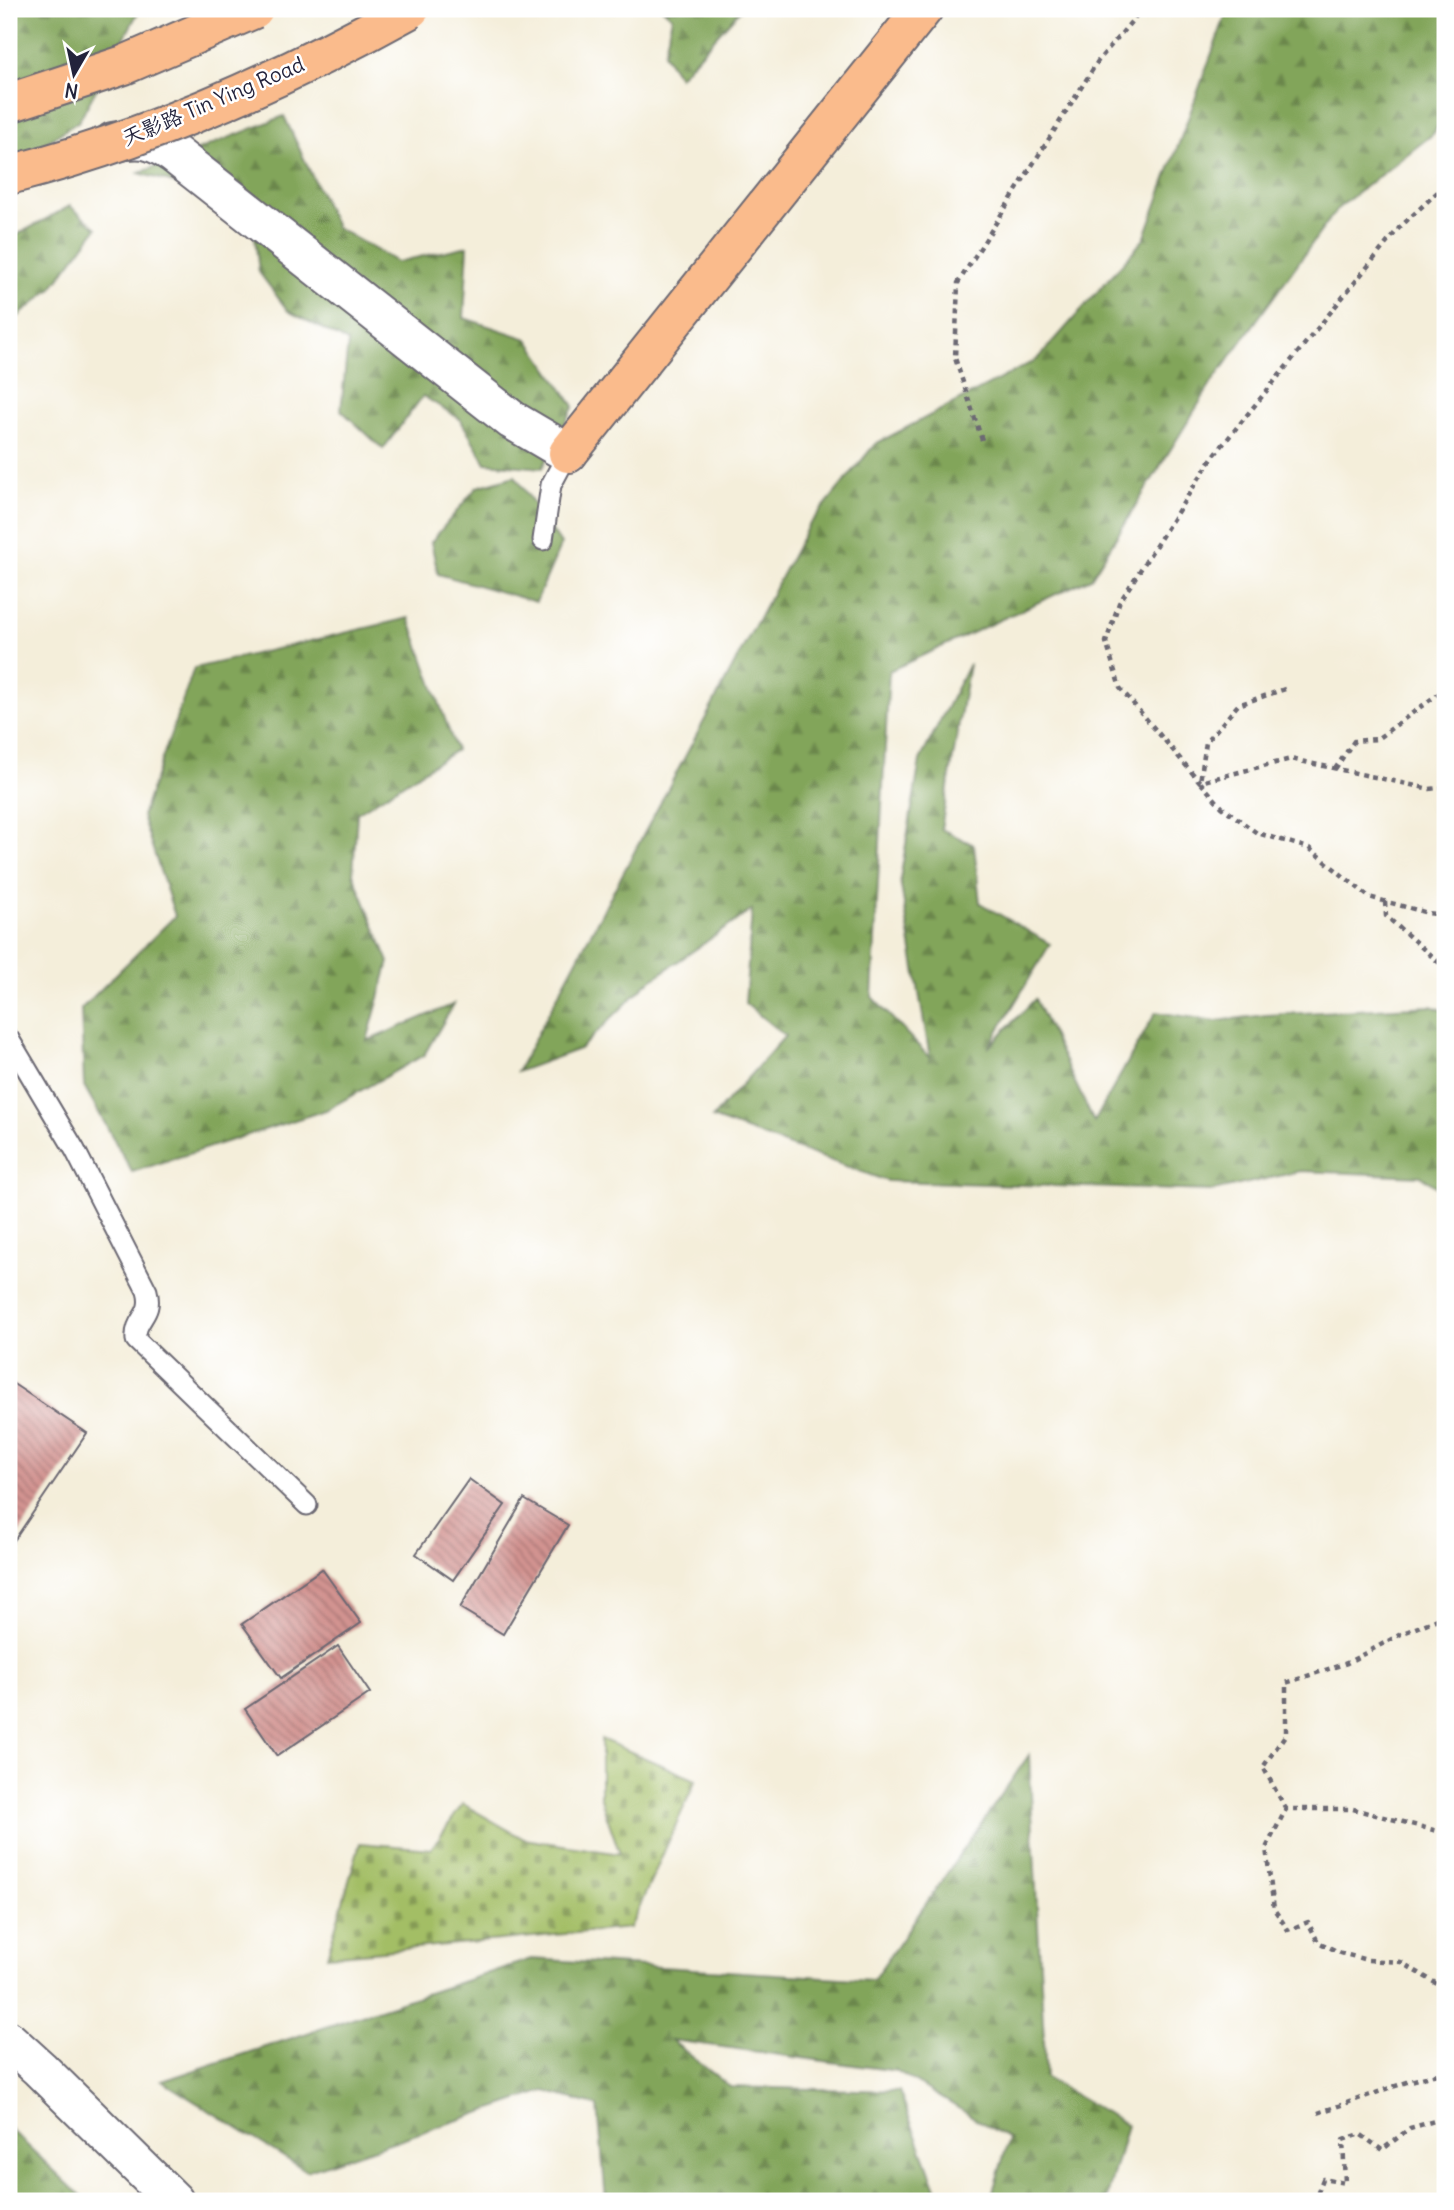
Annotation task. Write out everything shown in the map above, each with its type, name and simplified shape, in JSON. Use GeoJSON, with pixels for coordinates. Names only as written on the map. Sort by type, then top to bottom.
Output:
{"type":"FeatureCollection","features":[{"type":"Feature","properties":{"kind":"main road"},"geometry":{"type":"LineString","coordinates":[[9,103],[124,65],[254,9]]}},
{"type":"Feature","properties":{"kind":"main road","name":"天影路 Tin Ying Road"},"geometry":{"type":"LineString","coordinates":[[9,175],[135,136],[235,95],[410,9]]}},
{"type":"Feature","properties":{"kind":"main road"},"geometry":{"type":"LineString","coordinates":[[569,453],[923,9]]}},
{"type":"Feature","properties":{"kind":"street"},"geometry":{"type":"LineString","coordinates":[[9,195],[82,152],[101,144],[131,138],[155,141],[512,420],[569,453]]}},
{"type":"Feature","properties":{"kind":"street"},"geometry":{"type":"LineString","coordinates":[[9,2041],[174,2201]]}},
{"type":"Feature","properties":{"kind":"lane"},"geometry":{"type":"LineString","coordinates":[[543,540],[551,485],[569,453]]}},
{"type":"Feature","properties":{"kind":"lane"},"geometry":{"type":"LineString","coordinates":[[9,1039],[75,1150],[147,1291],[150,1302],[148,1311],[138,1325],[136,1340],[307,1505]]}},
{"type":"Feature","properties":{"kind":"path"},"geometry":{"type":"LineString","coordinates":[[982,440],[955,358],[958,283],[1098,61],[1142,9]]}},
{"type":"Feature","properties":{"kind":"path"},"geometry":{"type":"LineString","coordinates":[[1445,185],[1399,228],[1212,458],[1119,603],[1105,642],[1120,688],[1222,807],[1257,833],[1310,848],[1369,897],[1428,914],[1445,915]]}},
{"type":"Feature","properties":{"kind":"path"},"geometry":{"type":"LineString","coordinates":[[1200,782],[1206,742],[1238,705],[1285,689]]}},
{"type":"Feature","properties":{"kind":"path"},"geometry":{"type":"LineString","coordinates":[[1335,769],[1354,741],[1377,739],[1445,689]]}},
{"type":"Feature","properties":{"kind":"path"},"geometry":{"type":"LineString","coordinates":[[1200,782],[1291,759],[1430,789],[1445,787]]}},
{"type":"Feature","properties":{"kind":"path"},"geometry":{"type":"LineString","coordinates":[[1385,902],[1386,916],[1445,968]]}},
{"type":"Feature","properties":{"kind":"path"},"geometry":{"type":"LineString","coordinates":[[1286,1809],[1263,1767],[1286,1734],[1286,1684],[1347,1664],[1401,1634],[1445,1616]]}},
{"type":"Feature","properties":{"kind":"path"},"geometry":{"type":"LineString","coordinates":[[1286,1809],[1353,1809],[1445,1833]]}},
{"type":"Feature","properties":{"kind":"path"},"geometry":{"type":"LineString","coordinates":[[1286,1809],[1266,1848],[1274,1909],[1288,1930],[1308,1922],[1318,1942],[1341,1953],[1401,1962],[1437,1984],[1445,1997]]}},
{"type":"Feature","properties":{"kind":"path"},"geometry":{"type":"LineString","coordinates":[[1318,2113],[1407,2082],[1445,2072]]}},
{"type":"Feature","properties":{"kind":"path"},"geometry":{"type":"LineString","coordinates":[[1317,2201],[1315,2200],[1323,2179],[1345,2183],[1343,2140],[1360,2134],[1382,2150],[1410,2128],[1445,2118]]}},
{"type":"Feature","properties":{"kind":"green space"},"geometry":{"type":"Polygon","coordinates":[[[24,9],[140,9],[79,121],[9,167],[9,20],[24,9]]]}},
{"type":"Feature","properties":{"kind":"green space"},"geometry":{"type":"Polygon","coordinates":[[[663,9],[741,9],[679,77],[664,54],[672,17],[663,9]]]}},
{"type":"Feature","properties":{"kind":"green space"},"geometry":{"type":"Polygon","coordinates":[[[1228,9],[1445,9],[1445,114],[1433,134],[1337,209],[1213,381],[1091,578],[889,671],[872,997],[930,1058],[900,880],[920,760],[969,664],[941,829],[974,845],[980,903],[1050,944],[988,1048],[1035,999],[1094,1122],[1156,1012],[1216,1021],[1266,1015],[1431,1006],[1445,1011],[1445,1193],[1421,1176],[1301,1171],[1213,1191],[887,1181],[712,1118],[785,1036],[745,1003],[752,910],[647,983],[580,1049],[517,1072],[808,526],[875,444],[1038,359],[1144,239],[1228,9]]]}},
{"type":"Feature","properties":{"kind":"green space"},"geometry":{"type":"Polygon","coordinates":[[[284,116],[336,227],[397,262],[468,246],[464,318],[528,339],[574,406],[542,468],[486,463],[460,419],[423,396],[383,449],[341,410],[348,342],[288,311],[259,272],[251,205],[139,173],[284,116]]]}},
{"type":"Feature","properties":{"kind":"green space"},"geometry":{"type":"Polygon","coordinates":[[[70,206],[97,228],[51,289],[9,324],[9,239],[70,206]]]}},
{"type":"Feature","properties":{"kind":"green space"},"geometry":{"type":"Polygon","coordinates":[[[515,476],[561,544],[536,602],[438,574],[431,542],[477,487],[515,476]]]}},
{"type":"Feature","properties":{"kind":"green space"},"geometry":{"type":"Polygon","coordinates":[[[409,618],[456,750],[357,813],[353,874],[389,962],[367,1041],[454,1004],[424,1055],[326,1110],[132,1172],[84,1086],[81,1009],[175,916],[142,816],[194,668],[409,618]]]}},
{"type":"Feature","properties":{"kind":"green space"},"geometry":{"type":"Polygon","coordinates":[[[601,1739],[696,1780],[630,1928],[327,1956],[360,1843],[431,1849],[463,1804],[524,1839],[620,1854],[601,1799],[601,1739]]]}},
{"type":"Feature","properties":{"kind":"green space"},"geometry":{"type":"Polygon","coordinates":[[[1029,1755],[1046,2078],[1127,2125],[1106,2201],[990,2201],[1009,2139],[897,2071],[671,2040],[730,2087],[899,2091],[941,2201],[606,2201],[598,2106],[545,2091],[306,2171],[162,2081],[531,1959],[873,1980],[1029,1755]]]}},
{"type":"Feature","properties":{"kind":"green space"},"geometry":{"type":"Polygon","coordinates":[[[9,2128],[86,2201],[9,2201],[9,2128]]]}},
{"type":"Feature","properties":{"kind":"building"},"geometry":{"type":"Polygon","coordinates":[[[9,1381],[87,1433],[9,1548],[9,1381]]]}},
{"type":"Feature","properties":{"kind":"building"},"geometry":{"type":"Polygon","coordinates":[[[469,1479],[505,1505],[453,1580],[416,1554],[469,1479]]]}},
{"type":"Feature","properties":{"kind":"building"},"geometry":{"type":"Polygon","coordinates":[[[524,1499],[568,1525],[503,1634],[460,1608],[524,1499]]]}},
{"type":"Feature","properties":{"kind":"building"},"geometry":{"type":"Polygon","coordinates":[[[322,1569],[361,1623],[281,1678],[242,1624],[322,1569]]]}},
{"type":"Feature","properties":{"kind":"building"},"geometry":{"type":"Polygon","coordinates":[[[338,1646],[370,1693],[277,1756],[245,1709],[338,1646]]]}}]}
